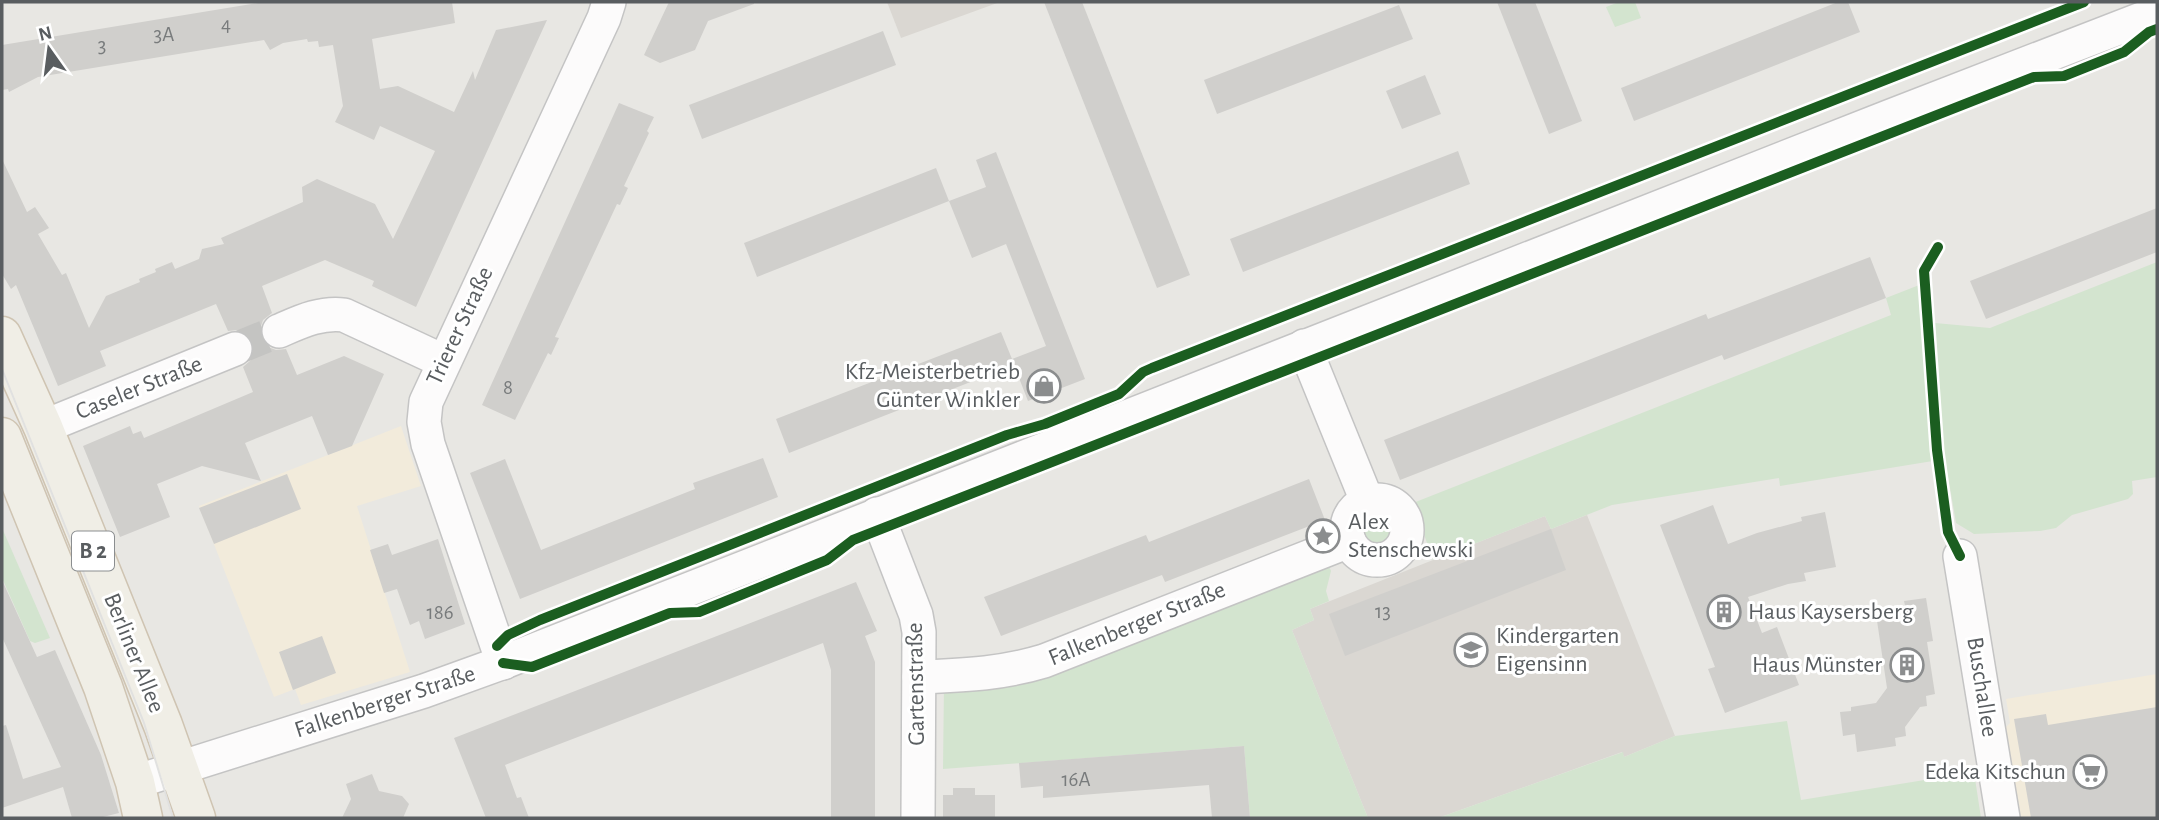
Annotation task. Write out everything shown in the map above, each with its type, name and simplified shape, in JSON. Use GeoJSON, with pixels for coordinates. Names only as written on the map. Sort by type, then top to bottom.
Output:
{"type":"FeatureCollection","features":[{"type":"Feature","properties":{"kind":"main road","name":"Berliner Allee"},"geometry":{"type":"LineString","coordinates":[[2,336],[43,427],[163,725],[196,818]]}},
{"type":"Feature","properties":{"kind":"main road","name":"Berliner Allee"},"geometry":{"type":"LineString","coordinates":[[2,437],[103,687],[139,800]]}},
{"type":"Feature","properties":{"kind":"street","name":"Trierer Straße"},"geometry":{"type":"LineString","coordinates":[[503,663],[428,444],[424,422],[426,402],[604,18],[609,2]]}},
{"type":"Feature","properties":{"kind":"street","name":"Falkenberger Straße"},"geometry":{"type":"LineString","coordinates":[[139,800],[178,769],[424,691],[503,663],[2157,13]]}},
{"type":"Feature","properties":{"kind":"street"},"geometry":{"type":"LineString","coordinates":[[278,331],[330,313],[344,315],[443,361]]}},
{"type":"Feature","properties":{"kind":"street"},"geometry":{"type":"LineString","coordinates":[[1304,346],[1367,501]]}},
{"type":"Feature","properties":{"kind":"street","name":"Caseler Straße"},"geometry":{"type":"LineString","coordinates":[[43,427],[235,349]]}},
{"type":"Feature","properties":{"kind":"street"},"geometry":{"type":"LineString","coordinates":[[1367,501],[1387,501],[1396,506],[1406,522],[1405,540],[1394,555],[1377,560],[1360,555],[1353,550],[1349,541],[1346,533],[1351,513],[1358,505],[1367,501]]}},
{"type":"Feature","properties":{"kind":"street","name":"Gartenstraße"},"geometry":{"type":"LineString","coordinates":[[877,514],[916,615],[919,632],[918,818]]}},
{"type":"Feature","properties":{"kind":"street","name":"Falkenberger Straße"},"geometry":{"type":"LineString","coordinates":[[919,677],[990,674],[1044,661],[1349,541]]}},
{"type":"Feature","properties":{"kind":"street","name":"Buschallee"},"geometry":{"type":"LineString","coordinates":[[1961,556],[2003,818]]}},
{"type":"Feature","properties":{"kind":"shaded area"},"geometry":{"type":"Polygon","coordinates":[[[887,2],[1000,2],[901,38],[887,2]]]}},
{"type":"Feature","properties":{"kind":"shaded area"},"geometry":{"type":"Polygon","coordinates":[[[401,426],[421,486],[357,506],[410,672],[301,705],[295,689],[274,697],[199,506],[401,426]]]}},
{"type":"Feature","properties":{"kind":"shaded area","name":"Kindergarten Eigensinn"},"geometry":{"type":"Polygon","coordinates":[[[1587,515],[1675,736],[1624,757],[1622,752],[1438,818],[1368,818],[1292,630],[1314,620],[1310,609],[1545,516],[1551,529],[1587,515]]]}},
{"type":"Feature","properties":{"kind":"shaded area","name":"Edeka Kitschun"},"geometry":{"type":"Polygon","coordinates":[[[2157,674],[2157,818],[2013,818],[1999,734],[2010,723],[2006,699],[2157,674]]]}},
{"type":"Feature","properties":{"kind":"green space"},"geometry":{"type":"Polygon","coordinates":[[[1619,2],[1635,2],[1641,18],[1615,27],[1606,7],[1619,2]]]}},
{"type":"Feature","properties":{"kind":"green space"},"geometry":{"type":"Polygon","coordinates":[[[2157,262],[2157,477],[2132,481],[2133,494],[2128,499],[2072,515],[2056,528],[1974,534],[1956,523],[1945,459],[1780,486],[1779,478],[1612,505],[1551,529],[1545,516],[1433,560],[1413,503],[1891,315],[1886,298],[1932,280],[1935,323],[1990,328],[2157,262]]]}},
{"type":"Feature","properties":{"kind":"green space"},"geometry":{"type":"Polygon","coordinates":[[[1378,509],[1393,515],[1399,530],[1393,545],[1378,551],[1363,545],[1357,530],[1363,515],[1378,509]]]}},
{"type":"Feature","properties":{"kind":"green space"},"geometry":{"type":"Polygon","coordinates":[[[2,528],[50,638],[35,643],[30,641],[2,578],[2,528]]]}},
{"type":"Feature","properties":{"kind":"green space"},"geometry":{"type":"Polygon","coordinates":[[[1325,557],[1331,571],[1326,591],[1329,601],[1310,609],[1314,620],[1292,630],[1368,818],[1250,818],[1244,746],[943,769],[944,684],[1325,557]]]}},
{"type":"Feature","properties":{"kind":"green space"},"geometry":{"type":"Polygon","coordinates":[[[1787,721],[1801,800],[1974,772],[1981,818],[1438,818],[1623,752],[1624,757],[1675,736],[1787,721]]]}},
{"type":"Feature","properties":{"kind":"building"},"geometry":{"type":"Polygon","coordinates":[[[264,2],[452,2],[455,23],[372,39],[380,89],[398,86],[454,112],[473,71],[475,80],[496,30],[547,20],[416,307],[372,286],[374,281],[325,260],[262,286],[272,313],[263,320],[261,338],[268,347],[286,349],[297,375],[344,356],[384,374],[352,446],[328,455],[312,416],[245,443],[261,481],[202,466],[157,484],[170,517],[120,537],[83,446],[130,426],[133,434],[141,431],[144,438],[253,392],[243,367],[251,360],[253,342],[246,333],[228,331],[216,304],[100,351],[106,366],[58,386],[16,285],[11,289],[2,274],[2,159],[27,212],[35,207],[49,228],[38,234],[62,275],[66,273],[89,328],[106,296],[140,282],[139,279],[156,272],[155,269],[172,262],[175,269],[199,259],[202,249],[224,244],[221,238],[303,202],[302,187],[317,179],[375,204],[393,239],[435,151],[380,126],[374,140],[335,122],[343,106],[333,45],[319,47],[318,41],[308,42],[307,39],[283,43],[270,50],[264,40],[38,77],[9,92],[8,89],[2,90],[2,45],[264,2]]]}},
{"type":"Feature","properties":{"kind":"building"},"geometry":{"type":"Polygon","coordinates":[[[669,2],[754,4],[708,21],[695,50],[660,63],[644,55],[669,2]]]}},
{"type":"Feature","properties":{"kind":"building"},"geometry":{"type":"Polygon","coordinates":[[[1044,2],[1082,2],[1190,275],[1157,288],[1044,2]]]}},
{"type":"Feature","properties":{"kind":"building"},"geometry":{"type":"Polygon","coordinates":[[[1497,2],[1535,2],[1582,121],[1549,134],[1497,2]]]}},
{"type":"Feature","properties":{"kind":"building"},"geometry":{"type":"Polygon","coordinates":[[[1838,2],[1848,2],[1860,32],[1634,121],[1621,88],[1838,2]]]}},
{"type":"Feature","properties":{"kind":"building"},"geometry":{"type":"Polygon","coordinates":[[[1399,5],[1413,39],[1217,114],[1204,80],[1399,5]]]}},
{"type":"Feature","properties":{"kind":"building"},"geometry":{"type":"Polygon","coordinates":[[[883,31],[896,65],[702,139],[689,105],[883,31]]]}},
{"type":"Feature","properties":{"kind":"building"},"geometry":{"type":"Polygon","coordinates":[[[1425,75],[1441,114],[1402,129],[1386,91],[1425,75]]]}},
{"type":"Feature","properties":{"kind":"building"},"geometry":{"type":"Polygon","coordinates":[[[619,103],[654,117],[647,131],[649,133],[624,186],[628,188],[620,205],[617,204],[555,337],[559,338],[551,355],[548,353],[515,420],[482,405],[619,103]]]}},
{"type":"Feature","properties":{"kind":"building"},"geometry":{"type":"Polygon","coordinates":[[[1458,151],[1470,184],[1243,272],[1230,239],[1458,151]]]}},
{"type":"Feature","properties":{"kind":"building"},"geometry":{"type":"Polygon","coordinates":[[[996,152],[1085,379],[1028,401],[1014,365],[789,453],[776,419],[1001,332],[1012,359],[1046,346],[1006,244],[972,258],[949,201],[986,187],[976,160],[996,152]]]}},
{"type":"Feature","properties":{"kind":"building"},"geometry":{"type":"Polygon","coordinates":[[[936,168],[949,201],[757,277],[744,243],[936,168]]]}},
{"type":"Feature","properties":{"kind":"building"},"geometry":{"type":"Polygon","coordinates":[[[2157,208],[2157,252],[1986,319],[1970,281],[2157,208]]]}},
{"type":"Feature","properties":{"kind":"building"},"geometry":{"type":"Polygon","coordinates":[[[1870,257],[1886,298],[1724,360],[1722,355],[1400,480],[1384,440],[1706,314],[1708,319],[1870,257]]]}},
{"type":"Feature","properties":{"kind":"building"},"geometry":{"type":"Polygon","coordinates":[[[763,458],[778,497],[520,599],[470,473],[505,459],[541,550],[695,489],[693,483],[763,458]]]}},
{"type":"Feature","properties":{"kind":"building"},"geometry":{"type":"Polygon","coordinates":[[[287,474],[301,509],[214,544],[199,508],[287,474]]]}},
{"type":"Feature","properties":{"kind":"building"},"geometry":{"type":"Polygon","coordinates":[[[1309,479],[1325,520],[1165,582],[1162,575],[1001,636],[984,597],[1146,535],[1149,542],[1309,479]]]}},
{"type":"Feature","properties":{"kind":"building","name":"Haus Kaysersberg"},"geometry":{"type":"Polygon","coordinates":[[[1713,505],[1728,544],[1802,521],[1801,517],[1825,512],[1836,567],[1804,573],[1806,581],[1748,597],[1762,633],[1777,627],[1799,685],[1725,713],[1708,669],[1715,667],[1660,525],[1713,505]]]}},
{"type":"Feature","properties":{"kind":"building"},"geometry":{"type":"Polygon","coordinates":[[[1551,529],[1566,570],[1345,656],[1329,614],[1551,529]]]}},
{"type":"Feature","properties":{"kind":"building"},"geometry":{"type":"Polygon","coordinates":[[[438,539],[465,624],[425,639],[419,621],[410,625],[397,589],[384,593],[370,550],[388,544],[392,555],[438,539]]]}},
{"type":"Feature","properties":{"kind":"building"},"geometry":{"type":"Polygon","coordinates":[[[2,580],[37,657],[55,650],[101,755],[119,813],[99,818],[72,818],[63,787],[2,808],[2,726],[6,725],[23,779],[61,767],[2,637],[2,580]]]}},
{"type":"Feature","properties":{"kind":"building"},"geometry":{"type":"Polygon","coordinates":[[[856,582],[877,631],[865,636],[875,662],[875,818],[831,818],[831,670],[823,643],[505,765],[517,798],[521,797],[529,818],[486,818],[454,738],[856,582]]]}},
{"type":"Feature","properties":{"kind":"building","name":"Haus Münster"},"geometry":{"type":"Polygon","coordinates":[[[1926,598],[1933,641],[1927,642],[1935,694],[1926,696],[1927,706],[1920,707],[1905,727],[1906,736],[1895,738],[1896,746],[1857,752],[1855,734],[1843,736],[1840,712],[1851,711],[1851,707],[1876,703],[1887,688],[1876,614],[1906,610],[1904,601],[1926,598]]]}},
{"type":"Feature","properties":{"kind":"building"},"geometry":{"type":"Polygon","coordinates":[[[322,636],[336,673],[293,690],[279,652],[322,636]]]}},
{"type":"Feature","properties":{"kind":"building","name":"Edeka Kitschun"},"geometry":{"type":"Polygon","coordinates":[[[2157,707],[2157,818],[2031,818],[2014,719],[2046,714],[2048,725],[2157,707]]]}},
{"type":"Feature","properties":{"kind":"building"},"geometry":{"type":"Polygon","coordinates":[[[1244,746],[1250,818],[1212,818],[1209,785],[1043,798],[1043,786],[1021,788],[1019,763],[1244,746]]]}},
{"type":"Feature","properties":{"kind":"building"},"geometry":{"type":"Polygon","coordinates":[[[372,774],[379,791],[402,796],[409,804],[403,818],[342,818],[351,799],[346,784],[372,774]]]}},
{"type":"Feature","properties":{"kind":"building"},"geometry":{"type":"Polygon","coordinates":[[[953,788],[975,788],[975,795],[995,795],[995,818],[943,818],[943,795],[953,795],[953,788]]]}},
{"type":"Feature","properties":{"kind":"tunnel"},"geometry":{"type":"LineString","coordinates":[[235,349],[279,331]]}},
{"type":"Feature","properties":{"kind":"tram line"},"geometry":{"type":"LineString","coordinates":[[2,369],[144,723],[173,818]]}},
{"type":"Feature","properties":{"kind":"cycle path"},"geometry":{"type":"LineString","coordinates":[[497,646],[508,635],[540,620],[1007,435],[1045,424],[1119,394],[1143,372],[1152,368],[2084,2]]}},
{"type":"Feature","properties":{"kind":"cycle path"},"geometry":{"type":"LineString","coordinates":[[503,663],[532,667],[670,613],[699,612],[827,560],[853,540],[2034,77],[2064,76],[2124,52],[2149,32],[2157,29]]}},
{"type":"Feature","properties":{"kind":"cycle path"},"geometry":{"type":"LineString","coordinates":[[1938,247],[1924,271],[1937,450],[1948,532],[1960,556]]}},
{"type":"Feature","properties":{"kind":"place","name":"Kfz-Meisterbetrieb Günter Winkler"},"geometry":{"type":"Point","coordinates":[1044,386]}},
{"type":"Feature","properties":{"kind":"place","name":"Alex Stenschewski"},"geometry":{"type":"Point","coordinates":[1323,536]}},
{"type":"Feature","properties":{"kind":"place","name":"Haus Kaysersberg"},"geometry":{"type":"Point","coordinates":[1724,612]}},
{"type":"Feature","properties":{"kind":"place","name":"Kindergarten Eigensinn"},"geometry":{"type":"Point","coordinates":[1471,650]}},
{"type":"Feature","properties":{"kind":"place","name":"Haus Münster"},"geometry":{"type":"Point","coordinates":[1907,665]}},
{"type":"Feature","properties":{"kind":"place","name":"Edeka Kitschun"},"geometry":{"type":"Point","coordinates":[2090,772]}}]}
